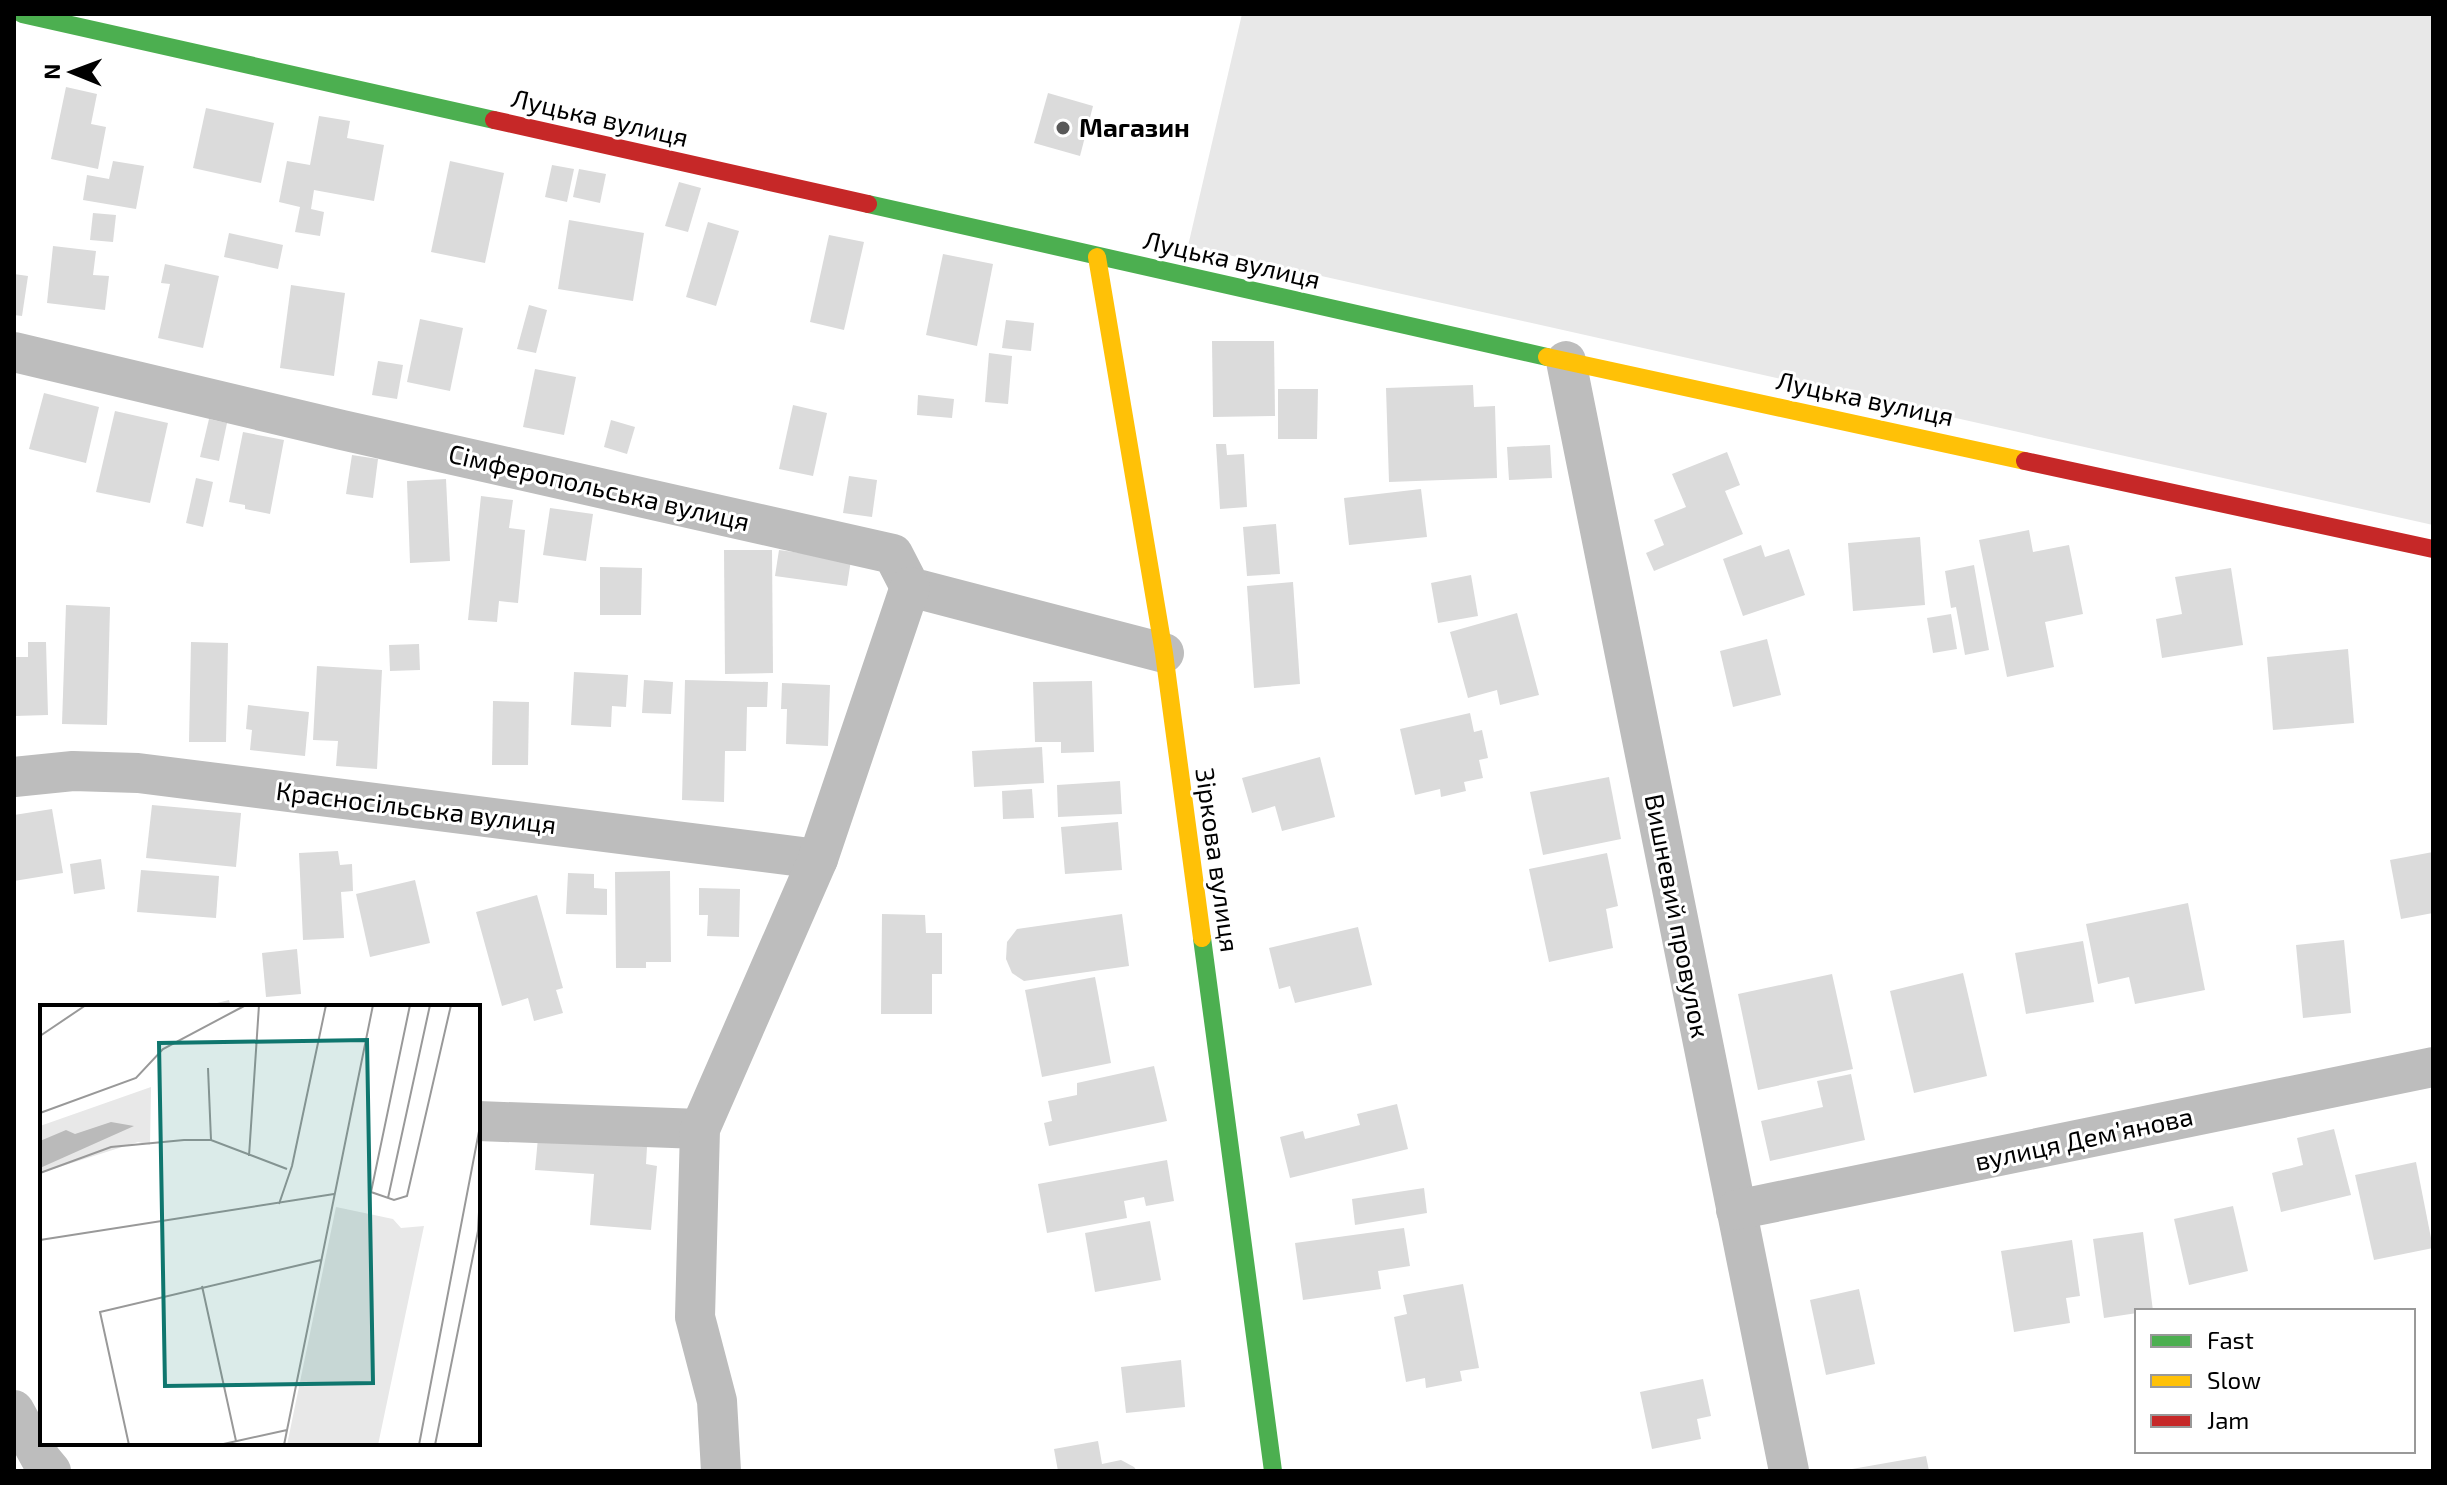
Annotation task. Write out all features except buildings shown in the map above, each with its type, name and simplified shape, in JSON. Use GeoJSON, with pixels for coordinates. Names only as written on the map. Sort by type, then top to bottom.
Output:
{"type":"FeatureCollection","features":[{"type":"Feature","properties":{"kind":"street","name":"Луцька вулиця"},"geometry":{"type":"LineString","coordinates":[[22,14],[1097,257],[2433,549]]}},
{"type":"Feature","properties":{"kind":"street","name":"Зіркова вулиця"},"geometry":{"type":"LineString","coordinates":[[1097,257],[1164,653],[1273,1471]]}},
{"type":"Feature","properties":{"kind":"street","name":"Сімферопольська вулиця"},"geometry":{"type":"LineString","coordinates":[[14,352],[893,554],[910,587]]}},
{"type":"Feature","properties":{"kind":"street","name":"Вишневий провулок"},"geometry":{"type":"LineString","coordinates":[[1566,361],[1789,1471]]}},
{"type":"Feature","properties":{"kind":"street"},"geometry":{"type":"LineString","coordinates":[[721,1471],[717,1401],[695,1317],[700,1129],[818,859],[910,587],[1164,653]]}},
{"type":"Feature","properties":{"kind":"street","name":"Красносільська вулиця"},"geometry":{"type":"LineString","coordinates":[[14,777],[73,771],[138,773],[818,859]]}},
{"type":"Feature","properties":{"kind":"street","name":"вулиця Демʼянова"},"geometry":{"type":"LineString","coordinates":[[1736,1210],[2433,1067]]}},
{"type":"Feature","properties":{"kind":"street"},"geometry":{"type":"LineString","coordinates":[[480,1121],[700,1129]]}},
{"type":"Feature","properties":{"kind":"street"},"geometry":{"type":"LineString","coordinates":[[14,1410],[51,1471]]}},
{"type":"Feature","properties":{"kind":"shaded area"},"geometry":{"type":"Polygon","coordinates":[[[1242,14],[2433,14],[2433,525],[1188,246],[1242,14]]]}},
{"type":"Feature","properties":{"kind":"traffic: fast"},"geometry":{"type":"LineString","coordinates":[[22,14],[494,120]]}},
{"type":"Feature","properties":{"kind":"traffic: fast"},"geometry":{"type":"LineString","coordinates":[[868,204],[1547,357]]}},
{"type":"Feature","properties":{"kind":"traffic: fast"},"geometry":{"type":"LineString","coordinates":[[1202,938],[1273,1471]]}},
{"type":"Feature","properties":{"kind":"traffic: slow"},"geometry":{"type":"LineString","coordinates":[[1097,257],[1164,653],[1202,938]]}},
{"type":"Feature","properties":{"kind":"traffic: slow"},"geometry":{"type":"LineString","coordinates":[[1547,357],[2025,461]]}},
{"type":"Feature","properties":{"kind":"traffic: jam"},"geometry":{"type":"LineString","coordinates":[[494,120],[868,204]]}},
{"type":"Feature","properties":{"kind":"traffic: jam"},"geometry":{"type":"LineString","coordinates":[[2025,461],[2433,549]]}},
{"type":"Feature","properties":{"kind":"place","name":"Магазин"},"geometry":{"type":"Point","coordinates":[1063,128]}}]}
